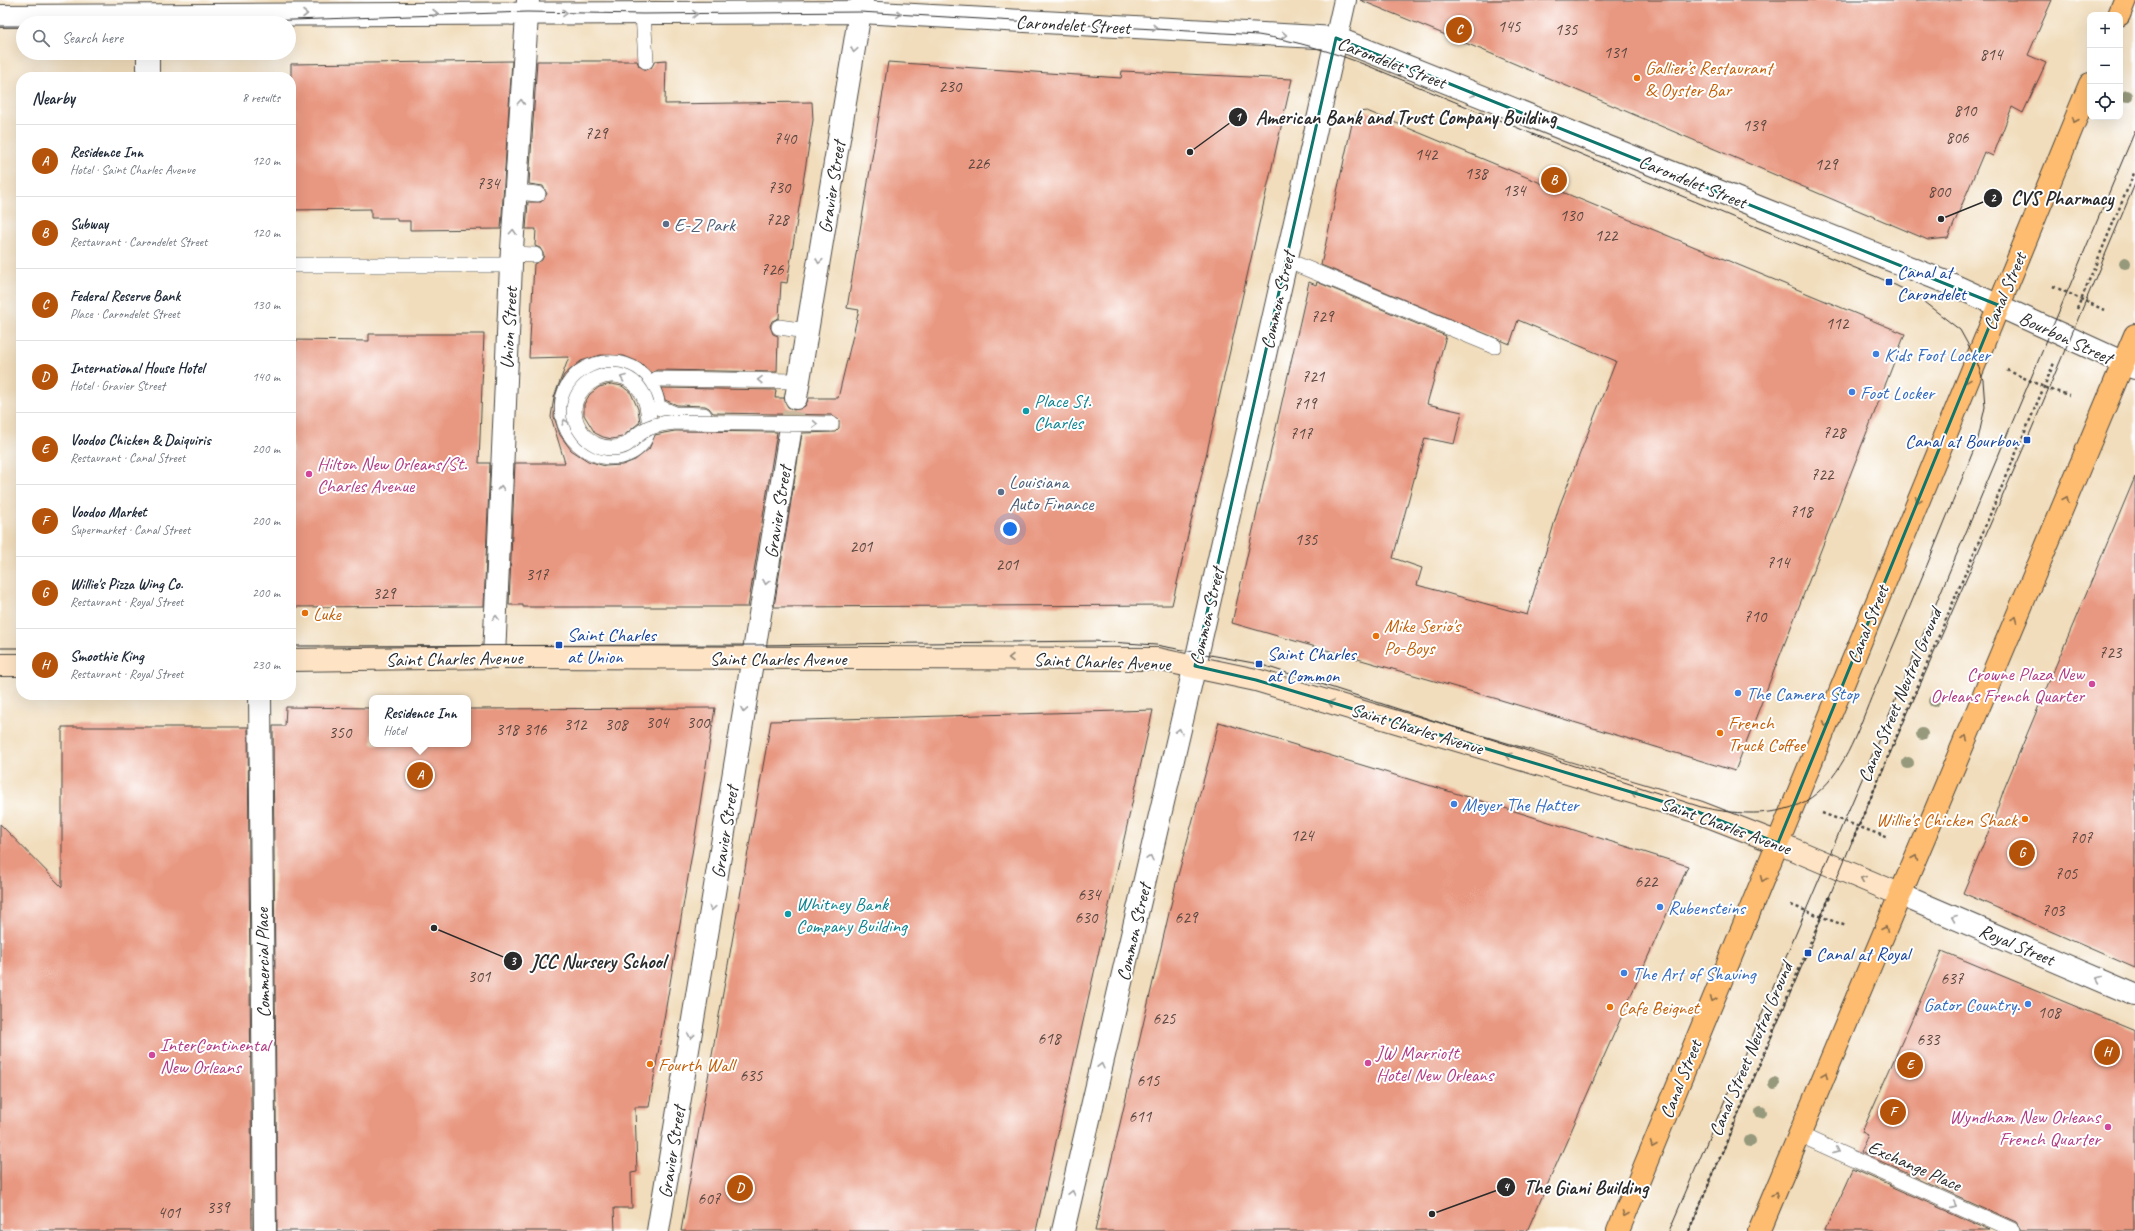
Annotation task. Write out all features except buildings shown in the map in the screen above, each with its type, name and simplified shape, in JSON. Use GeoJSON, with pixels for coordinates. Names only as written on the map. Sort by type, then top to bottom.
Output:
{"type":"FeatureCollection","features":[{"type":"Feature","properties":{"kind":"main road"},"geometry":{"type":"LineString","coordinates":[[2120,12],[2125,0]]}},
{"type":"Feature","properties":{"kind":"main road","name":"Canal Street"},"geometry":{"type":"LineString","coordinates":[[1618,1231],[2087,91]]}},
{"type":"Feature","properties":{"kind":"main road"},"geometry":{"type":"LineString","coordinates":[[1759,1231],[1899,894],[2129,366],[2135,335]]}},
{"type":"Feature","properties":{"kind":"street","name":"Common Street"},"geometry":{"type":"LineString","coordinates":[[1063,1231],[1195,666],[1345,0]]}},
{"type":"Feature","properties":{"kind":"street","name":"Carondelet Street"},"geometry":{"type":"LineString","coordinates":[[0,16],[527,6],[643,14],[861,6],[1336,38],[1905,265],[1998,305]]}},
{"type":"Feature","properties":{"kind":"street","name":"Union Street"},"geometry":{"type":"LineString","coordinates":[[494,657],[511,259],[527,6]]}},
{"type":"Feature","properties":{"kind":"street","name":"Gravier Street"},"geometry":{"type":"LineString","coordinates":[[658,1231],[861,6]]}},
{"type":"Feature","properties":{"kind":"street"},"geometry":{"type":"LineString","coordinates":[[148,60],[148,72]]}},
{"type":"Feature","properties":{"kind":"street","name":"Bourbon Street"},"geometry":{"type":"LineString","coordinates":[[1998,305],[2129,366]]}},
{"type":"Feature","properties":{"kind":"street","name":"Saint Charles Avenue"},"geometry":{"type":"LineString","coordinates":[[296,660],[494,657],[1157,659],[1256,680],[1698,812],[1778,843],[1899,894]]}},
{"type":"Feature","properties":{"kind":"street"},"geometry":{"type":"LineString","coordinates":[[0,665],[16,665]]}},
{"type":"Feature","properties":{"kind":"street","name":"Commercial Place"},"geometry":{"type":"LineString","coordinates":[[260,700],[265,1231]]}},
{"type":"Feature","properties":{"kind":"street","name":"Royal Street"},"geometry":{"type":"LineString","coordinates":[[1899,894],[2135,995]]}},
{"type":"Feature","properties":{"kind":"lane"},"geometry":{"type":"LineString","coordinates":[[643,14],[646,61]]}},
{"type":"Feature","properties":{"kind":"lane"},"geometry":{"type":"LineString","coordinates":[[516,192],[538,194]]}},
{"type":"Feature","properties":{"kind":"lane"},"geometry":{"type":"LineString","coordinates":[[296,266],[511,259],[535,255]]}},
{"type":"Feature","properties":{"kind":"lane"},"geometry":{"type":"LineString","coordinates":[[1286,260],[1494,346]]}},
{"type":"Feature","properties":{"kind":"lane"},"geometry":{"type":"LineString","coordinates":[[779,327],[807,330]]}},
{"type":"Feature","properties":{"kind":"lane"},"geometry":{"type":"LineString","coordinates":[[608,362],[620,363],[639,372],[652,387],[652,407],[650,426],[642,445],[628,454],[616,457],[604,457],[592,454],[580,446],[566,426],[562,407],[568,387],[574,378],[584,369],[596,364],[608,362]]}},
{"type":"Feature","properties":{"kind":"lane"},"geometry":{"type":"LineString","coordinates":[[794,407],[675,414],[652,407],[640,389],[633,382],[624,377],[605,375],[592,380],[582,388],[576,398],[575,419],[578,428],[593,443],[613,448],[631,442],[642,431],[662,424],[675,422],[831,424]]}},
{"type":"Feature","properties":{"kind":"lane"},"geometry":{"type":"LineString","coordinates":[[657,379],[794,407]]}},
{"type":"Feature","properties":{"kind":"lane","name":"Exchange Place"},"geometry":{"type":"LineString","coordinates":[[1800,1135],[2013,1231]]}},
{"type":"Feature","properties":{"kind":"path","name":"Canal Street Neutral Ground"},"geometry":{"type":"LineString","coordinates":[[1688,1231],[2135,171]]}},
{"type":"Feature","properties":{"kind":"path"},"geometry":{"type":"LineString","coordinates":[[2053,286],[2104,310]]}},
{"type":"Feature","properties":{"kind":"path"},"geometry":{"type":"LineString","coordinates":[[2007,370],[2044,387],[2069,396]]}},
{"type":"Feature","properties":{"kind":"path"},"geometry":{"type":"LineString","coordinates":[[1822,813],[1888,838]]}},
{"type":"Feature","properties":{"kind":"path"},"geometry":{"type":"LineString","coordinates":[[1791,905],[1846,926]]}},
{"type":"Feature","properties":{"kind":"highlighted area"},"geometry":{"type":"Polygon","coordinates":[[[1336,38],[1998,305],[1778,843],[1698,812],[1256,680],[1195,666],[1336,38]]]}},
{"type":"Feature","properties":{"kind":"tunnel"},"geometry":{"type":"LineString","coordinates":[[790,433],[796,398]]}},
{"type":"Feature","properties":{"kind":"tram line"},"geometry":{"type":"LineString","coordinates":[[296,20],[527,12],[643,14],[860,12],[1258,35],[1287,40],[1371,67],[1889,282],[1915,295],[1960,330],[1976,359],[1983,380],[1985,407],[1978,439],[1914,597],[1851,746],[1836,771],[1817,793],[1792,807],[1777,811],[1745,813],[1701,807],[1259,664],[1156,645],[1094,641],[755,645],[296,646]]}},
{"type":"Feature","properties":{"kind":"tram line"},"geometry":{"type":"LineString","coordinates":[[0,26],[16,26]]}},
{"type":"Feature","properties":{"kind":"tram line"},"geometry":{"type":"LineString","coordinates":[[1669,1231],[1865,772],[2135,131]]}},
{"type":"Feature","properties":{"kind":"tram line"},"geometry":{"type":"LineString","coordinates":[[1689,1231],[1816,933],[1821,917],[1858,827],[2027,440],[2135,184]]}},
{"type":"Feature","properties":{"kind":"tram line"},"geometry":{"type":"LineString","coordinates":[[0,648],[16,648]]}},
{"type":"Feature","properties":{"kind":"place","name":"Federal Reserve Bank"},"geometry":{"type":"Point","coordinates":[1459,30]}},
{"type":"Feature","properties":{"kind":"place","name":"Gallier’s Restaurant & Oyster Bar"},"geometry":{"type":"Point","coordinates":[1637,78]}},
{"type":"Feature","properties":{"kind":"place","name":"American Bank and Trust Company Building"},"geometry":{"type":"Point","coordinates":[1190,152]}},
{"type":"Feature","properties":{"kind":"place","name":"Subway"},"geometry":{"type":"Point","coordinates":[1554,180]}},
{"type":"Feature","properties":{"kind":"place","name":"CVS Pharmacy"},"geometry":{"type":"Point","coordinates":[1941,219]}},
{"type":"Feature","properties":{"kind":"place","name":"E-Z Park"},"geometry":{"type":"Point","coordinates":[666,224]}},
{"type":"Feature","properties":{"kind":"place","name":"Canal at Carondelet"},"geometry":{"type":"Point","coordinates":[1889,282]}},
{"type":"Feature","properties":{"kind":"place","name":"Kids Foot Locker"},"geometry":{"type":"Point","coordinates":[1876,354]}},
{"type":"Feature","properties":{"kind":"place","name":"Foot Locker"},"geometry":{"type":"Point","coordinates":[1852,392]}},
{"type":"Feature","properties":{"kind":"place","name":"Place St. Charles"},"geometry":{"type":"Point","coordinates":[1026,411]}},
{"type":"Feature","properties":{"kind":"place","name":"Canal at Bourbon"},"geometry":{"type":"Point","coordinates":[2027,440]}},
{"type":"Feature","properties":{"kind":"place","name":"Hilton New Orleans/St. Charles Avenue"},"geometry":{"type":"Point","coordinates":[309,474]}},
{"type":"Feature","properties":{"kind":"place","name":"Louisiana Auto Finance"},"geometry":{"type":"Point","coordinates":[1001,492]}},
{"type":"Feature","properties":{"kind":"place","name":"Luke"},"geometry":{"type":"Point","coordinates":[305,613]}},
{"type":"Feature","properties":{"kind":"place","name":"Mike Serio's Po-Boys"},"geometry":{"type":"Point","coordinates":[1376,636]}},
{"type":"Feature","properties":{"kind":"place","name":"Saint Charles at Union"},"geometry":{"type":"Point","coordinates":[559,645]}},
{"type":"Feature","properties":{"kind":"place","name":"Saint Charles at Common"},"geometry":{"type":"Point","coordinates":[1259,664]}},
{"type":"Feature","properties":{"kind":"place","name":"Crowne Plaza New Orleans French Quarter"},"geometry":{"type":"Point","coordinates":[2092,684]}},
{"type":"Feature","properties":{"kind":"place","name":"The Camera Stop"},"geometry":{"type":"Point","coordinates":[1738,693]}},
{"type":"Feature","properties":{"kind":"place","name":"French Truck Coffee"},"geometry":{"type":"Point","coordinates":[1720,733]}},
{"type":"Feature","properties":{"kind":"place","name":"Residence Inn"},"geometry":{"type":"Point","coordinates":[420,775]}},
{"type":"Feature","properties":{"kind":"place","name":"Meyer The Hatter"},"geometry":{"type":"Point","coordinates":[1454,804]}},
{"type":"Feature","properties":{"kind":"place","name":"Willie's Chicken Shack"},"geometry":{"type":"Point","coordinates":[2025,819]}},
{"type":"Feature","properties":{"kind":"place","name":"Willie's Pizza Wing Co."},"geometry":{"type":"Point","coordinates":[2022,853]}},
{"type":"Feature","properties":{"kind":"place","name":"Rubensteins"},"geometry":{"type":"Point","coordinates":[1660,907]}},
{"type":"Feature","properties":{"kind":"place","name":"Whitney Bank Company Building"},"geometry":{"type":"Point","coordinates":[788,914]}},
{"type":"Feature","properties":{"kind":"place","name":"JCC Nursery School"},"geometry":{"type":"Point","coordinates":[434,928]}},
{"type":"Feature","properties":{"kind":"place","name":"Canal at Royal"},"geometry":{"type":"Point","coordinates":[1808,953]}},
{"type":"Feature","properties":{"kind":"place","name":"The Art of Shaving"},"geometry":{"type":"Point","coordinates":[1624,973]}},
{"type":"Feature","properties":{"kind":"place","name":"Gator Country."},"geometry":{"type":"Point","coordinates":[2028,1004]}},
{"type":"Feature","properties":{"kind":"place","name":"Cafe Beignet"},"geometry":{"type":"Point","coordinates":[1610,1007]}},
{"type":"Feature","properties":{"kind":"place","name":"Smoothie King"},"geometry":{"type":"Point","coordinates":[2107,1052]}},
{"type":"Feature","properties":{"kind":"place","name":"InterContinental New Orleans"},"geometry":{"type":"Point","coordinates":[152,1055]}},
{"type":"Feature","properties":{"kind":"place","name":"JW Marriott Hotel New Orleans"},"geometry":{"type":"Point","coordinates":[1368,1063]}},
{"type":"Feature","properties":{"kind":"place","name":"Fourth Wall"},"geometry":{"type":"Point","coordinates":[650,1064]}},
{"type":"Feature","properties":{"kind":"place","name":"Voodoo Chicken & Daiquiris"},"geometry":{"type":"Point","coordinates":[1910,1065]}},
{"type":"Feature","properties":{"kind":"place","name":"Voodoo Market"},"geometry":{"type":"Point","coordinates":[1893,1112]}},
{"type":"Feature","properties":{"kind":"place","name":"Wyndham New Orleans French Quarter"},"geometry":{"type":"Point","coordinates":[2108,1127]}},
{"type":"Feature","properties":{"kind":"place","name":"International House Hotel"},"geometry":{"type":"Point","coordinates":[740,1188]}},
{"type":"Feature","properties":{"kind":"place","name":"The Giani Building"},"geometry":{"type":"Point","coordinates":[1432,1214]}}]}
